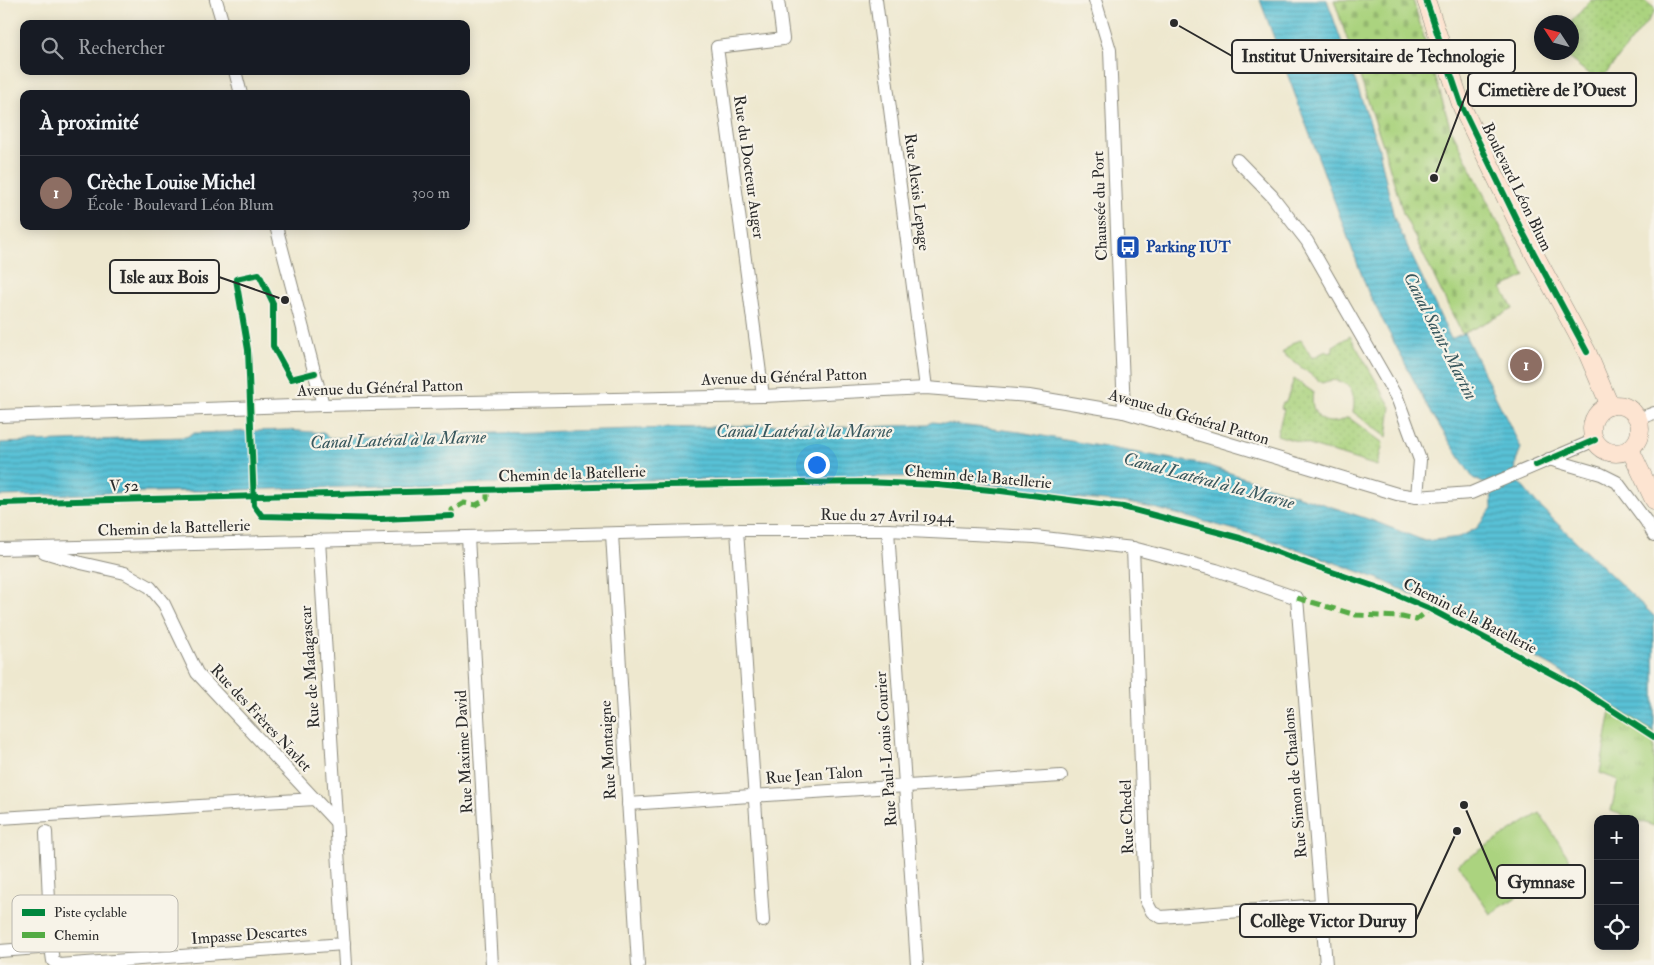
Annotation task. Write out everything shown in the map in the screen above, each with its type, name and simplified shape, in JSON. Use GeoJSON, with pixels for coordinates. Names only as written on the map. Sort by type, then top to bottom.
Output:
{"type":"FeatureCollection","features":[{"type":"Feature","properties":{"kind":"main road","name":"Boulevard Léon Blum"},"geometry":{"type":"LineString","coordinates":[[1426,0],[1462,107],[1521,229],[1587,352],[1610,406]]}},
{"type":"Feature","properties":{"kind":"main road"},"geometry":{"type":"LineString","coordinates":[[1616,405],[1646,416],[1638,439],[1630,449],[1622,453],[1606,451],[1599,447],[1595,440],[1592,432],[1596,416],[1610,406],[1616,405]]}},
{"type":"Feature","properties":{"kind":"main road"},"geometry":{"type":"LineString","coordinates":[[1630,449],[1654,500]]}},
{"type":"Feature","properties":{"kind":"street"},"geometry":{"type":"LineString","coordinates":[[216,0],[221,20]]}},
{"type":"Feature","properties":{"kind":"street","name":"Rue du Docteur Auger"},"geometry":{"type":"LineString","coordinates":[[763,396],[717,48],[782,39],[778,0]]}},
{"type":"Feature","properties":{"kind":"street","name":"Rue Alexis Lepage"},"geometry":{"type":"LineString","coordinates":[[876,0],[926,388]]}},
{"type":"Feature","properties":{"kind":"street","name":"Chaussée du Port"},"geometry":{"type":"LineString","coordinates":[[1095,0],[1110,50],[1124,412]]}},
{"type":"Feature","properties":{"kind":"street"},"geometry":{"type":"LineString","coordinates":[[236,75],[240,90]]}},
{"type":"Feature","properties":{"kind":"street"},"geometry":{"type":"LineString","coordinates":[[1237,160],[1272,196],[1307,241],[1398,400],[1420,460],[1417,498]]}},
{"type":"Feature","properties":{"kind":"street"},"geometry":{"type":"LineString","coordinates":[[277,230],[323,405]]}},
{"type":"Feature","properties":{"kind":"street","name":"Avenue du Général Patton"},"geometry":{"type":"LineString","coordinates":[[0,416],[323,405],[763,396],[926,388],[1029,396],[1124,412],[1397,494],[1417,498],[1470,493],[1595,440]]}},
{"type":"Feature","properties":{"kind":"street"},"geometry":{"type":"LineString","coordinates":[[1549,459],[1601,474],[1616,482],[1646,521],[1654,535]]}},
{"type":"Feature","properties":{"kind":"street"},"geometry":{"type":"LineString","coordinates":[[737,530],[763,921]]}},
{"type":"Feature","properties":{"kind":"street","name":"Rue du 27 Avril 1944"},"geometry":{"type":"LineString","coordinates":[[468,537],[737,530],[888,530],[1035,537],[1132,548],[1216,570],[1297,598]]}},
{"type":"Feature","properties":{"kind":"street","name":"Rue Paul-Louis Courier"},"geometry":{"type":"LineString","coordinates":[[888,530],[917,965]]}},
{"type":"Feature","properties":{"kind":"street","name":"Rue Montaigne"},"geometry":{"type":"LineString","coordinates":[[612,534],[638,965]]}},
{"type":"Feature","properties":{"kind":"street","name":"Chemin de la Battellerie"},"geometry":{"type":"LineString","coordinates":[[0,549],[468,537]]}},
{"type":"Feature","properties":{"kind":"street","name":"Rue Maxime David"},"geometry":{"type":"LineString","coordinates":[[468,537],[492,965]]}},
{"type":"Feature","properties":{"kind":"street","name":"Rue de Madagascar"},"geometry":{"type":"LineString","coordinates":[[318,540],[336,822]]}},
{"type":"Feature","properties":{"kind":"street","name":"Rue des Frères Navlet"},"geometry":{"type":"LineString","coordinates":[[32,548],[81,563],[125,573],[150,586],[164,604],[197,673],[336,822]]}},
{"type":"Feature","properties":{"kind":"street","name":"Rue Chedel"},"geometry":{"type":"LineString","coordinates":[[1132,548],[1146,900],[1152,912],[1160,917],[1322,905]]}},
{"type":"Feature","properties":{"kind":"street","name":"Rue Simon de Chaalons"},"geometry":{"type":"LineString","coordinates":[[1297,598],[1326,965]]}},
{"type":"Feature","properties":{"kind":"street","name":"Rue Jean Talon"},"geometry":{"type":"LineString","coordinates":[[628,804],[1062,776]]}},
{"type":"Feature","properties":{"kind":"street"},"geometry":{"type":"LineString","coordinates":[[0,818],[315,800]]}},
{"type":"Feature","properties":{"kind":"street"},"geometry":{"type":"LineString","coordinates":[[336,822],[345,965]]}},
{"type":"Feature","properties":{"kind":"street"},"geometry":{"type":"LineString","coordinates":[[46,832],[49,895]]}},
{"type":"Feature","properties":{"kind":"street","name":"Impasse Descartes"},"geometry":{"type":"LineString","coordinates":[[52,952],[53,961],[59,965],[344,944]]}},
{"type":"Feature","properties":{"kind":"green space"},"geometry":{"type":"Polygon","coordinates":[[[1334,0],[1413,0],[1450,127],[1525,276],[1502,288],[1513,309],[1462,334],[1403,213],[1383,145],[1334,0]]]}},
{"type":"Feature","properties":{"kind":"green space"},"geometry":{"type":"Polygon","coordinates":[[[1591,0],[1644,0],[1654,8],[1654,13],[1599,82],[1571,60],[1579,60],[1579,15],[1577,15],[1591,0]]]}},
{"type":"Feature","properties":{"kind":"green space"},"geometry":{"type":"Polygon","coordinates":[[[1350,336],[1391,407],[1387,437],[1353,412],[1354,404],[1351,391],[1343,382],[1330,381],[1322,383],[1282,353],[1294,342],[1301,340],[1312,358],[1326,351],[1332,352],[1333,346],[1350,336]]]}},
{"type":"Feature","properties":{"kind":"green space"},"geometry":{"type":"Polygon","coordinates":[[[1294,379],[1313,392],[1313,408],[1321,419],[1333,422],[1348,417],[1383,443],[1377,466],[1277,435],[1284,409],[1281,408],[1283,402],[1286,402],[1294,379]]]}},
{"type":"Feature","properties":{"kind":"green space"},"geometry":{"type":"Polygon","coordinates":[[[1612,704],[1654,732],[1654,826],[1639,821],[1639,815],[1622,815],[1611,811],[1618,780],[1600,773],[1612,704]]]}},
{"type":"Feature","properties":{"kind":"green space"},"geometry":{"type":"Polygon","coordinates":[[[1540,813],[1571,862],[1490,914],[1458,864],[1540,813]]]}},
{"type":"Feature","properties":{"kind":"water"},"geometry":{"type":"Polygon","coordinates":[[[1260,0],[1327,0],[1379,149],[1394,218],[1451,339],[1464,333],[1521,448],[1516,461],[1515,477],[1536,503],[1654,616],[1654,732],[1553,667],[1458,615],[1379,579],[1303,551],[1258,536],[1158,509],[1128,503],[1043,495],[946,476],[583,481],[0,496],[0,443],[186,437],[194,433],[287,430],[324,433],[328,438],[808,424],[812,428],[928,425],[932,422],[1020,432],[1206,465],[1371,520],[1425,541],[1460,537],[1477,528],[1492,508],[1491,487],[1473,478],[1442,430],[1426,404],[1368,292],[1260,0]]]}},
{"type":"Feature","properties":{"kind":"marked path"},"geometry":{"type":"LineString","coordinates":[[450,516],[452,516],[452,510],[464,503],[476,505],[487,499],[487,491]]}},
{"type":"Feature","properties":{"kind":"marked path"},"geometry":{"type":"LineString","coordinates":[[1297,598],[1356,615],[1402,617],[1416,620],[1430,609]]}},
{"type":"Feature","properties":{"kind":"cycle path"},"geometry":{"type":"LineString","coordinates":[[1426,0],[1462,107],[1521,229],[1587,352]]}},
{"type":"Feature","properties":{"kind":"cycle path"},"geometry":{"type":"LineString","coordinates":[[315,373],[291,379],[273,346],[273,303],[259,274],[236,279],[248,350],[254,505],[262,516],[381,519],[452,516]]}},
{"type":"Feature","properties":{"kind":"cycle path"},"geometry":{"type":"LineString","coordinates":[[1536,465],[1595,440]]}},
{"type":"Feature","properties":{"kind":"cycle path","name":"Chemin de la Batellerie"},"geometry":{"type":"LineString","coordinates":[[0,503],[667,485],[864,482],[938,485],[1001,491],[1123,507],[1240,538],[1385,590],[1430,609],[1575,686],[1654,737]]}},
{"type":"Feature","properties":{"kind":"place","name":"Institut Universitaire de Technologie"},"geometry":{"type":"Point","coordinates":[1174,23]}},
{"type":"Feature","properties":{"kind":"place","name":"Cimetière de l'Ouest"},"geometry":{"type":"Point","coordinates":[1434,178]}},
{"type":"Feature","properties":{"kind":"place","name":"Parking IUT"},"geometry":{"type":"Point","coordinates":[1128,247]}},
{"type":"Feature","properties":{"kind":"place","name":"Isle aux Bois"},"geometry":{"type":"Point","coordinates":[285,300]}},
{"type":"Feature","properties":{"kind":"place","name":"Crèche Louise Michel"},"geometry":{"type":"Point","coordinates":[1526,365]}},
{"type":"Feature","properties":{"kind":"place","name":"Gymnase"},"geometry":{"type":"Point","coordinates":[1464,805]}},
{"type":"Feature","properties":{"kind":"place","name":"Collège Victor Duruy"},"geometry":{"type":"Point","coordinates":[1457,831]}},
{"type":"Feature","properties":{"kind":"water label","name":"Canal Saint-Martin"},"geometry":{"type":"Point","coordinates":[1440,336]}},
{"type":"Feature","properties":{"kind":"water label","name":"Canal Latéral à la Marne"},"geometry":{"type":"Point","coordinates":[804,431]}},
{"type":"Feature","properties":{"kind":"water label","name":"Canal Latéral à la Marne"},"geometry":{"type":"Point","coordinates":[398,440]}},
{"type":"Feature","properties":{"kind":"water label","name":"Canal Latéral à la Marne"},"geometry":{"type":"Point","coordinates":[1209,481]}}]}
